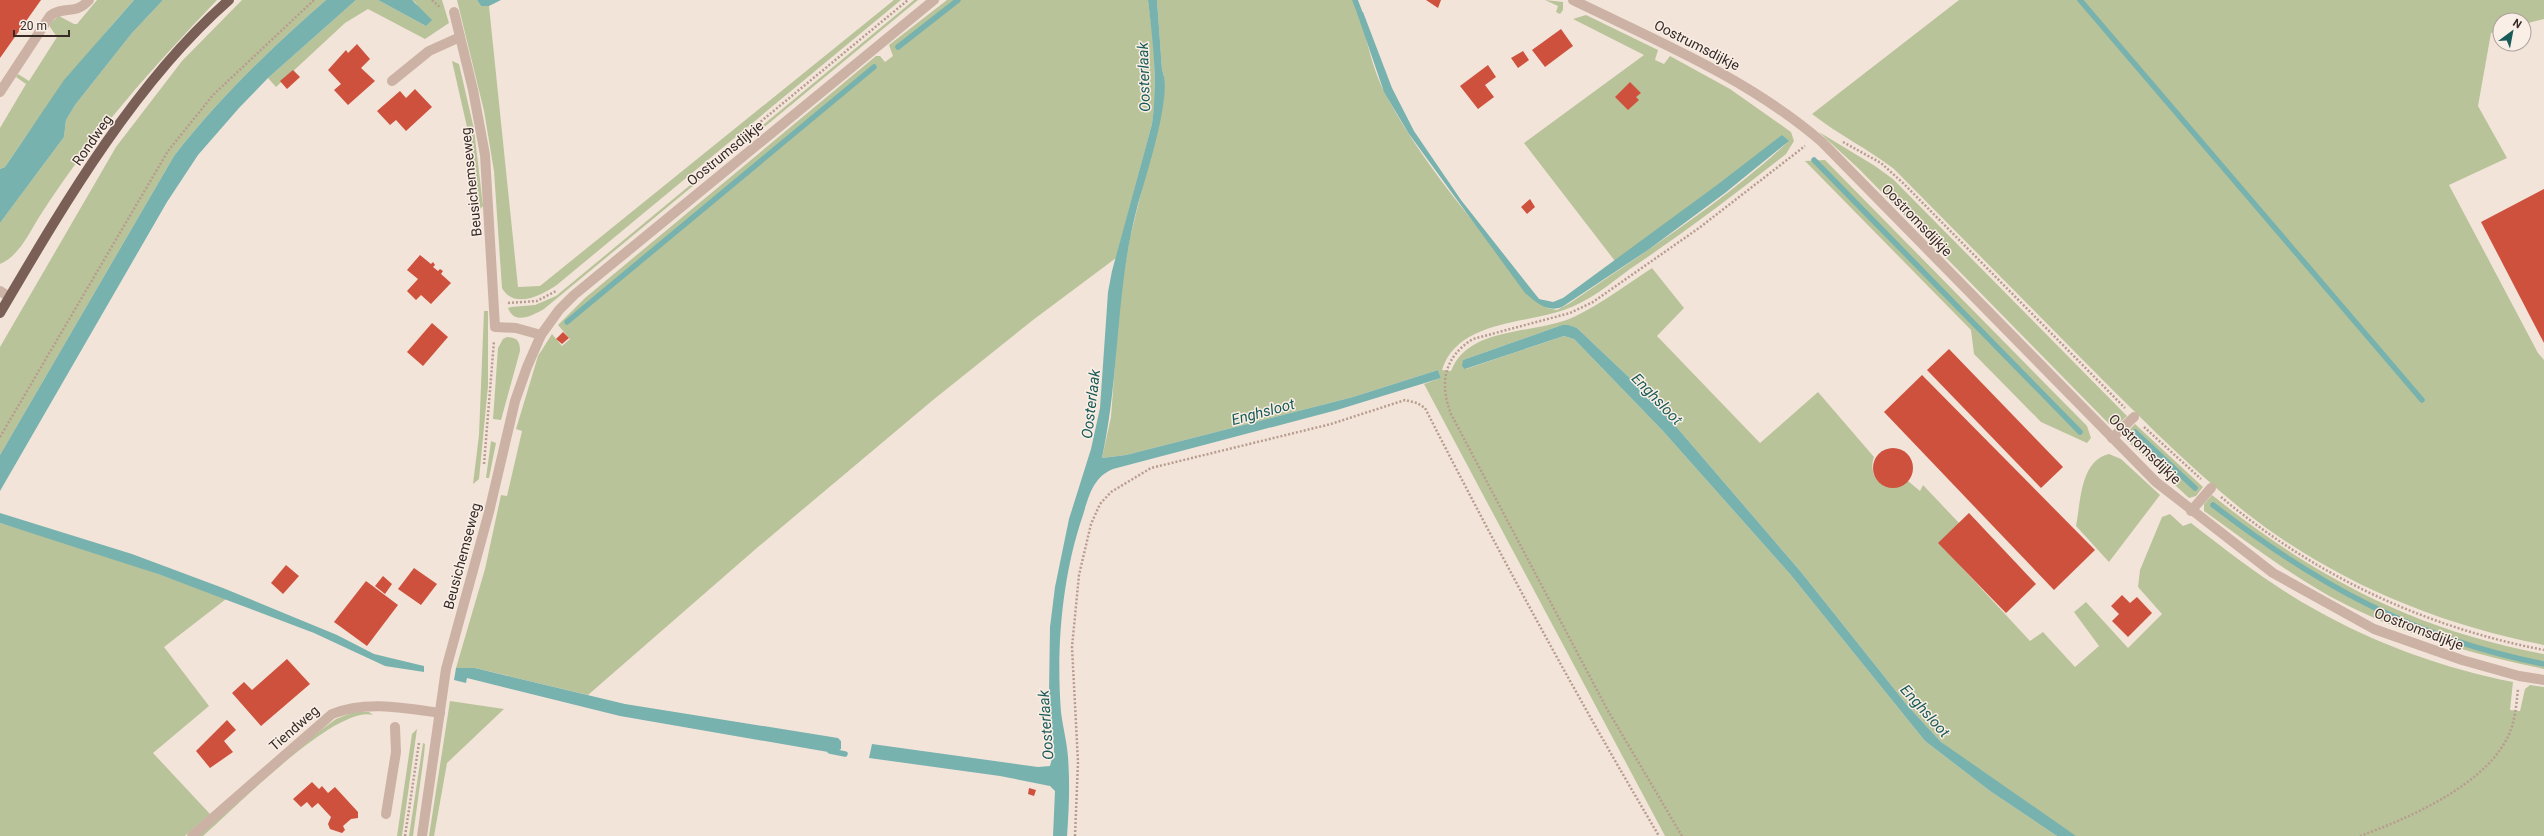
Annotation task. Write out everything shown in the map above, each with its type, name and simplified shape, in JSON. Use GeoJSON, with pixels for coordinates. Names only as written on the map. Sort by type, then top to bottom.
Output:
{"type":"FeatureCollection","features":[{"type":"Feature","properties":{"kind":"main road","name":"Rondweg"},"geometry":{"type":"LineString","coordinates":[[0,313],[63,207],[140,96],[182,48],[229,0]]}},
{"type":"Feature","properties":{"kind":"street"},"geometry":{"type":"LineString","coordinates":[[0,92],[50,16],[56,11],[79,10],[89,0]]}},
{"type":"Feature","properties":{"kind":"street","name":"Oostrumsdijkje"},"geometry":{"type":"LineString","coordinates":[[541,335],[559,310],[574,295],[934,0]]}},
{"type":"Feature","properties":{"kind":"street","name":"Oostrumsdijkje"},"geometry":{"type":"LineString","coordinates":[[1573,0],[1746,86],[1802,125]]}},
{"type":"Feature","properties":{"kind":"street","name":"Beusichemseweg"},"geometry":{"type":"LineString","coordinates":[[454,12],[473,90],[485,156],[495,304],[495,327]]}},
{"type":"Feature","properties":{"kind":"street"},"geometry":{"type":"LineString","coordinates":[[392,81],[429,51],[460,37]]}},
{"type":"Feature","properties":{"kind":"street","name":"Oostromsdijkje"},"geometry":{"type":"LineString","coordinates":[[1802,125],[1816,137],[2156,482],[2191,511],[2273,573],[2374,629],[2462,660],[2519,676],[2544,680]]}},
{"type":"Feature","properties":{"kind":"street"},"geometry":{"type":"LineString","coordinates":[[0,291],[9,297]]}},
{"type":"Feature","properties":{"kind":"street"},"geometry":{"type":"LineString","coordinates":[[495,327],[516,328],[541,335]]}},
{"type":"Feature","properties":{"kind":"street","name":"Beusichemseweg"},"geometry":{"type":"LineString","coordinates":[[422,836],[446,670],[489,512],[515,401],[527,367],[541,335]]}},
{"type":"Feature","properties":{"kind":"street"},"geometry":{"type":"LineString","coordinates":[[2112,438],[2134,417]]}},
{"type":"Feature","properties":{"kind":"street"},"geometry":{"type":"LineString","coordinates":[[2191,511],[2211,488]]}},
{"type":"Feature","properties":{"kind":"street","name":"Tiendweg"},"geometry":{"type":"LineString","coordinates":[[192,836],[332,714],[347,708],[363,706],[440,713]]}},
{"type":"Feature","properties":{"kind":"street"},"geometry":{"type":"LineString","coordinates":[[386,814],[396,752],[395,727]]}},
{"type":"Feature","properties":{"kind":"path"},"geometry":{"type":"LineString","coordinates":[[0,437],[168,151],[213,95],[314,0]]}},
{"type":"Feature","properties":{"kind":"path"},"geometry":{"type":"LineString","coordinates":[[732,145],[908,0]]}},
{"type":"Feature","properties":{"kind":"path"},"geometry":{"type":"LineString","coordinates":[[1682,836],[1607,709],[1451,414],[1445,399],[1447,367],[1460,347],[1473,339],[1570,313],[1593,302],[1699,228],[1816,137]]}},
{"type":"Feature","properties":{"kind":"path","name":"Oostromsdijkje"},"geometry":{"type":"LineString","coordinates":[[1836,137],[1881,163],[1903,183],[2134,417],[2211,488],[2245,516],[2290,547],[2361,590],[2396,606],[2456,627],[2544,650]]}},
{"type":"Feature","properties":{"kind":"path"},"geometry":{"type":"LineString","coordinates":[[495,304],[537,301],[561,287]]}},
{"type":"Feature","properties":{"kind":"path"},"geometry":{"type":"LineString","coordinates":[[483,471],[495,327]]}},
{"type":"Feature","properties":{"kind":"path"},"geometry":{"type":"LineString","coordinates":[[1075,836],[1078,762],[1072,647],[1079,575],[1092,524],[1100,504],[1111,492],[1151,468],[1331,424],[1405,400],[1417,403],[1425,408],[1507,567],[1598,732],[1659,836]]}},
{"type":"Feature","properties":{"kind":"path"},"geometry":{"type":"LineString","coordinates":[[2360,836],[2387,826],[2436,803],[2476,775],[2505,743],[2515,718],[2519,676]]}},
{"type":"Feature","properties":{"kind":"path"},"geometry":{"type":"LineString","coordinates":[[406,836],[420,742]]}},
{"type":"Feature","properties":{"kind":"green space"},"geometry":{"type":"Polygon","coordinates":[[[97,0],[134,0],[83,60],[35,123],[5,167],[0,169],[0,128],[26,84],[16,77],[18,74],[29,81],[57,37],[50,27],[50,23],[59,16],[74,24],[77,24],[97,0]]]}},
{"type":"Feature","properties":{"kind":"green space"},"geometry":{"type":"Polygon","coordinates":[[[163,0],[217,0],[147,75],[125,101],[82,155],[14,255],[0,264],[0,223],[64,137],[66,120],[75,105],[132,33],[163,0]]]}},
{"type":"Feature","properties":{"kind":"green space"},"geometry":{"type":"Polygon","coordinates":[[[242,0],[326,0],[285,36],[246,74],[209,114],[174,156],[0,455],[0,347],[116,147],[182,61],[242,0]]]}},
{"type":"Feature","properties":{"kind":"green space"},"geometry":{"type":"Polygon","coordinates":[[[356,0],[378,0],[426,26],[416,3],[412,0],[442,0],[449,23],[425,39],[368,9],[345,23],[276,87],[268,78],[356,0]]]}},
{"type":"Feature","properties":{"kind":"green space"},"geometry":{"type":"Polygon","coordinates":[[[457,0],[477,0],[481,6],[489,6],[518,287],[540,286],[894,0],[901,0],[558,284],[537,296],[521,299],[507,295],[502,288],[494,171],[484,111],[457,0]]]}},
{"type":"Feature","properties":{"kind":"green space"},"geometry":{"type":"Polygon","coordinates":[[[914,0],[918,0],[544,309],[524,318],[515,317],[511,313],[508,308],[535,305],[556,296],[914,0]]]}},
{"type":"Feature","properties":{"kind":"green space"},"geometry":{"type":"Polygon","coordinates":[[[947,0],[1148,0],[1154,45],[1155,101],[1152,124],[1116,258],[1033,320],[933,400],[758,547],[588,695],[475,668],[456,668],[485,569],[501,495],[507,496],[522,431],[516,429],[538,356],[552,334],[562,346],[570,339],[558,325],[585,298],[876,56],[880,56],[885,62],[893,56],[889,45],[947,0]]]}},
{"type":"Feature","properties":{"kind":"green space"},"geometry":{"type":"Polygon","coordinates":[[[1157,0],[1355,0],[1375,71],[1385,93],[1420,151],[1439,178],[1481,231],[1547,308],[1557,310],[1570,303],[1683,226],[1738,185],[1789,141],[1618,265],[1524,143],[1644,55],[1573,19],[1586,15],[1658,50],[1655,60],[1664,64],[1670,56],[1730,89],[1791,132],[1794,141],[1786,154],[1690,227],[1590,297],[1573,307],[1564,310],[1548,315],[1512,322],[1477,333],[1462,342],[1450,354],[1442,370],[1451,371],[1460,356],[1472,346],[1488,338],[1558,323],[1574,317],[1604,300],[1652,268],[1684,308],[1657,336],[1760,443],[1818,392],[1874,457],[1872,465],[1876,478],[1887,486],[1894,487],[1908,481],[1920,491],[1923,485],[1960,524],[1941,545],[2030,641],[2043,632],[2075,667],[2099,646],[2074,612],[2086,602],[2128,648],[2162,614],[2138,587],[2140,570],[2162,517],[2170,514],[2183,526],[2191,523],[2237,558],[2300,601],[2363,634],[2412,654],[2462,670],[2513,682],[2510,710],[2520,711],[2525,689],[2530,685],[2544,687],[2544,836],[2068,836],[1960,759],[1941,742],[1907,705],[1801,572],[1655,402],[1577,328],[1562,325],[1463,360],[1466,369],[1564,336],[1574,339],[1662,430],[1790,574],[1925,741],[1990,791],[2057,836],[1665,836],[1424,384],[1441,378],[1438,370],[1353,397],[1126,455],[1102,458],[1111,417],[1120,296],[1130,238],[1164,99],[1164,75],[1162,70],[1157,0]]]}},
{"type":"Feature","properties":{"kind":"green space"},"geometry":{"type":"Polygon","coordinates":[[[1545,0],[1563,2],[1563,10],[1560,14],[1556,12],[1558,6],[1545,0]]]}},
{"type":"Feature","properties":{"kind":"green space"},"geometry":{"type":"Polygon","coordinates":[[[1959,0],[2544,0],[2544,19],[2532,22],[2532,12],[2492,12],[2492,33],[2478,106],[2507,158],[2449,185],[2538,353],[2544,360],[2544,645],[2464,625],[2425,612],[2350,579],[2279,537],[2222,493],[2157,434],[1894,169],[1812,114],[1959,0]]]}},
{"type":"Feature","properties":{"kind":"green space"},"geometry":{"type":"Polygon","coordinates":[[[452,61],[459,64],[474,129],[483,206],[478,212],[467,127],[452,61]]]}},
{"type":"Feature","properties":{"kind":"green space"},"geometry":{"type":"Polygon","coordinates":[[[1819,132],[1875,166],[1893,179],[2127,416],[2117,425],[2109,424],[1859,169],[1819,132]]]}},
{"type":"Feature","properties":{"kind":"green space"},"geometry":{"type":"Polygon","coordinates":[[[1825,160],[2087,426],[2091,438],[2087,443],[2041,422],[1974,354],[1971,330],[1805,161],[1825,160]]]}},
{"type":"Feature","properties":{"kind":"green space"},"geometry":{"type":"Polygon","coordinates":[[[484,311],[488,311],[488,386],[479,479],[473,484],[479,435],[484,311]]]}},
{"type":"Feature","properties":{"kind":"green space"},"geometry":{"type":"Polygon","coordinates":[[[507,337],[513,338],[517,341],[520,351],[501,420],[493,419],[498,348],[503,339],[507,337]]]}},
{"type":"Feature","properties":{"kind":"green space"},"geometry":{"type":"Polygon","coordinates":[[[2135,424],[2203,487],[2196,496],[2189,498],[2126,440],[2126,433],[2135,424]]]}},
{"type":"Feature","properties":{"kind":"green space"},"geometry":{"type":"Polygon","coordinates":[[[491,441],[496,443],[489,478],[486,478],[491,441]]]}},
{"type":"Feature","properties":{"kind":"green space"},"geometry":{"type":"Polygon","coordinates":[[[2109,454],[2121,459],[2160,495],[2109,562],[2076,526],[2081,494],[2087,473],[2099,458],[2109,454]]]}},
{"type":"Feature","properties":{"kind":"green space"},"geometry":{"type":"Polygon","coordinates":[[[2212,495],[2289,551],[2328,575],[2368,596],[2409,615],[2452,631],[2497,644],[2544,654],[2544,669],[2450,646],[2404,630],[2359,611],[2318,590],[2279,565],[2204,511],[2204,504],[2212,495]]]}},
{"type":"Feature","properties":{"kind":"green space"},"geometry":{"type":"Polygon","coordinates":[[[0,523],[123,561],[226,599],[164,647],[209,706],[153,753],[210,814],[185,836],[0,836],[0,523]]]}},
{"type":"Feature","properties":{"kind":"green space"},"geometry":{"type":"Polygon","coordinates":[[[450,701],[504,709],[447,763],[434,836],[429,836],[450,701]]]}},
{"type":"Feature","properties":{"kind":"green space"},"geometry":{"type":"Polygon","coordinates":[[[354,712],[369,712],[373,715],[356,716],[335,726],[311,742],[260,783],[203,836],[198,836],[309,739],[336,719],[354,712]]]}},
{"type":"Feature","properties":{"kind":"green space"},"geometry":{"type":"Polygon","coordinates":[[[417,729],[402,836],[397,836],[412,734],[417,729]]]}},
{"type":"Feature","properties":{"kind":"green space"},"geometry":{"type":"Polygon","coordinates":[[[423,743],[425,744],[424,755],[413,836],[409,836],[423,743]]]}},
{"type":"Feature","properties":{"kind":"water"},"geometry":{"type":"Polygon","coordinates":[[[134,0],[163,0],[132,33],[75,105],[66,120],[64,137],[0,223],[0,169],[5,167],[64,80],[134,0]]]}},
{"type":"Feature","properties":{"kind":"water"},"geometry":{"type":"Polygon","coordinates":[[[326,0],[356,0],[268,78],[239,108],[198,155],[167,202],[0,491],[0,455],[174,156],[209,114],[246,74],[285,36],[326,0]]]}},
{"type":"Feature","properties":{"kind":"water"},"geometry":{"type":"Polygon","coordinates":[[[378,0],[412,0],[432,20],[426,26],[378,0]]]}},
{"type":"Feature","properties":{"kind":"water"},"geometry":{"type":"Polygon","coordinates":[[[477,0],[501,0],[489,6],[481,6],[477,0]]]}},
{"type":"Feature","properties":{"kind":"water"},"geometry":{"type":"Polygon","coordinates":[[[1148,0],[1157,0],[1162,70],[1165,81],[1164,97],[1157,138],[1137,208],[1130,239],[1121,302],[1112,396],[1102,458],[1126,455],[1353,397],[1438,370],[1441,378],[1337,410],[1113,469],[1106,472],[1096,482],[1087,501],[1076,538],[1065,587],[1059,663],[1061,712],[1068,757],[1069,806],[1067,836],[1053,836],[1055,791],[1050,786],[1000,776],[869,758],[872,744],[1038,767],[1050,766],[1054,751],[1049,693],[1050,627],[1055,587],[1069,519],[1091,449],[1100,408],[1108,292],[1112,271],[1152,124],[1155,77],[1148,0]]]}},
{"type":"Feature","properties":{"kind":"water"},"geometry":{"type":"Polygon","coordinates":[[[1363,12],[1392,88],[1414,131],[1461,200],[1539,299],[1553,302],[1563,298],[1717,185],[1782,135],[1789,141],[1725,193],[1648,250],[1562,307],[1551,309],[1547,308],[1525,293],[1409,134],[1384,92],[1357,13],[1363,12]]]}},
{"type":"Feature","properties":{"kind":"water"},"geometry":{"type":"Polygon","coordinates":[[[1562,325],[1577,328],[1655,402],[1801,572],[1907,705],[1941,742],[2076,836],[2057,836],[1990,791],[1925,741],[1790,574],[1662,430],[1574,339],[1564,336],[1465,369],[1462,366],[1463,360],[1562,325]]]}},
{"type":"Feature","properties":{"kind":"water"},"geometry":{"type":"Polygon","coordinates":[[[0,513],[132,554],[223,588],[337,635],[374,654],[424,666],[424,672],[385,666],[314,633],[158,574],[0,523],[0,513]]]}},
{"type":"Feature","properties":{"kind":"water"},"geometry":{"type":"Polygon","coordinates":[[[456,668],[475,668],[625,704],[838,738],[841,741],[841,749],[834,753],[620,716],[467,678],[466,683],[454,680],[456,668]]]}},
{"type":"Feature","properties":{"kind":"building"},"geometry":{"type":"Polygon","coordinates":[[[0,0],[41,0],[0,58],[0,0]]]}},
{"type":"Feature","properties":{"kind":"building"},"geometry":{"type":"Polygon","coordinates":[[[1426,0],[1441,0],[1438,8],[1426,0]]]}},
{"type":"Feature","properties":{"kind":"building"},"geometry":{"type":"Polygon","coordinates":[[[1561,29],[1573,46],[1545,67],[1532,50],[1561,29]]]}},
{"type":"Feature","properties":{"kind":"building"},"geometry":{"type":"Polygon","coordinates":[[[357,44],[370,59],[361,68],[375,81],[348,105],[334,90],[341,84],[328,70],[346,50],[348,53],[357,44]]]}},
{"type":"Feature","properties":{"kind":"building"},"geometry":{"type":"Polygon","coordinates":[[[1523,51],[1529,60],[1518,68],[1511,58],[1523,51]]]}},
{"type":"Feature","properties":{"kind":"building"},"geometry":{"type":"Polygon","coordinates":[[[1488,65],[1496,77],[1485,85],[1494,97],[1478,109],[1460,86],[1488,65]]]}},
{"type":"Feature","properties":{"kind":"building"},"geometry":{"type":"Polygon","coordinates":[[[293,70],[300,77],[287,89],[280,81],[293,70]]]}},
{"type":"Feature","properties":{"kind":"building"},"geometry":{"type":"Polygon","coordinates":[[[1630,82],[1641,93],[1636,97],[1639,100],[1628,110],[1615,97],[1630,82]]]}},
{"type":"Feature","properties":{"kind":"building"},"geometry":{"type":"Polygon","coordinates":[[[415,89],[432,107],[406,131],[396,120],[390,125],[377,111],[400,91],[406,98],[415,89]]]}},
{"type":"Feature","properties":{"kind":"building"},"geometry":{"type":"Polygon","coordinates":[[[2544,189],[2544,343],[2481,222],[2544,189]]]}},
{"type":"Feature","properties":{"kind":"building"},"geometry":{"type":"Polygon","coordinates":[[[1530,199],[1535,207],[1527,214],[1521,207],[1530,199]]]}},
{"type":"Feature","properties":{"kind":"building"},"geometry":{"type":"Polygon","coordinates":[[[420,255],[431,264],[433,262],[435,265],[433,267],[438,271],[440,269],[443,271],[441,274],[451,283],[431,304],[421,295],[416,300],[407,291],[418,279],[407,270],[420,255]]]}},
{"type":"Feature","properties":{"kind":"building"},"geometry":{"type":"Polygon","coordinates":[[[432,323],[448,337],[423,366],[407,352],[432,323]]]}},
{"type":"Feature","properties":{"kind":"building"},"geometry":{"type":"Polygon","coordinates":[[[563,332],[569,338],[562,344],[556,339],[563,332]]]}},
{"type":"Feature","properties":{"kind":"building"},"geometry":{"type":"Polygon","coordinates":[[[1949,349],[2063,467],[2041,488],[1927,370],[1949,349]]]}},
{"type":"Feature","properties":{"kind":"building"},"geometry":{"type":"Polygon","coordinates":[[[1922,375],[2095,550],[2054,590],[1884,412],[1922,375]]]}},
{"type":"Feature","properties":{"kind":"building"},"geometry":{"type":"Polygon","coordinates":[[[1893,448],[1901,450],[1907,454],[1911,460],[1913,468],[1911,476],[1907,482],[1901,486],[1893,488],[1885,486],[1879,482],[1875,476],[1873,468],[1875,460],[1879,454],[1885,450],[1893,448]]]}},
{"type":"Feature","properties":{"kind":"building"},"geometry":{"type":"Polygon","coordinates":[[[1969,513],[2036,584],[2006,613],[1938,543],[1969,513]]]}},
{"type":"Feature","properties":{"kind":"building"},"geometry":{"type":"Polygon","coordinates":[[[286,565],[299,576],[283,594],[271,583],[286,565]]]}},
{"type":"Feature","properties":{"kind":"building"},"geometry":{"type":"Polygon","coordinates":[[[414,568],[437,584],[421,605],[398,589],[414,568]]]}},
{"type":"Feature","properties":{"kind":"building"},"geometry":{"type":"Polygon","coordinates":[[[383,576],[392,584],[385,594],[375,586],[383,576]]]}},
{"type":"Feature","properties":{"kind":"building"},"geometry":{"type":"Polygon","coordinates":[[[366,581],[398,605],[367,646],[334,622],[366,581]]]}},
{"type":"Feature","properties":{"kind":"building"},"geometry":{"type":"Polygon","coordinates":[[[2122,595],[2130,603],[2137,597],[2152,613],[2128,637],[2112,621],[2119,614],[2111,606],[2122,595]]]}},
{"type":"Feature","properties":{"kind":"building"},"geometry":{"type":"Polygon","coordinates":[[[287,659],[310,684],[261,726],[232,693],[244,682],[252,690],[287,659]]]}},
{"type":"Feature","properties":{"kind":"building"},"geometry":{"type":"Polygon","coordinates":[[[227,720],[236,730],[224,741],[233,752],[210,768],[196,751],[227,720]]]}},
{"type":"Feature","properties":{"kind":"building"},"geometry":{"type":"Polygon","coordinates":[[[312,782],[319,789],[322,786],[328,793],[335,787],[358,812],[358,818],[351,819],[343,826],[345,830],[342,833],[330,829],[328,824],[331,817],[318,803],[312,808],[307,802],[301,807],[293,799],[312,782]]]}},
{"type":"Feature","properties":{"kind":"building"},"geometry":{"type":"Polygon","coordinates":[[[1029,788],[1036,790],[1034,796],[1028,794],[1029,788]]]}},
{"type":"Feature","properties":{"kind":"waterway"},"geometry":{"type":"LineString","coordinates":[[898,47],[958,0]]}},
{"type":"Feature","properties":{"kind":"waterway"},"geometry":{"type":"LineString","coordinates":[[1355,0],[1360,13]]}},
{"type":"Feature","properties":{"kind":"waterway"},"geometry":{"type":"LineString","coordinates":[[2080,0],[2422,400]]}},
{"type":"Feature","properties":{"kind":"waterway"},"geometry":{"type":"LineString","coordinates":[[567,322],[874,67]]}},
{"type":"Feature","properties":{"kind":"waterway"},"geometry":{"type":"LineString","coordinates":[[1814,160],[2080,432]]}},
{"type":"Feature","properties":{"kind":"waterway"},"geometry":{"type":"LineString","coordinates":[[2135,432],[2195,488]]}},
{"type":"Feature","properties":{"kind":"waterway"},"geometry":{"type":"LineString","coordinates":[[2213,505],[2290,560],[2369,605],[2410,624],[2452,640],[2497,653],[2544,664]]}},
{"type":"Feature","properties":{"kind":"waterway"},"geometry":{"type":"LineString","coordinates":[[830,751],[845,754]]}},
{"type":"Feature","properties":{"kind":"water label","name":"Oosterlaak"},"geometry":{"type":"Point","coordinates":[1144,77]}},
{"type":"Feature","properties":{"kind":"water label","name":"Enghsloot"},"geometry":{"type":"Point","coordinates":[1657,399]}},
{"type":"Feature","properties":{"kind":"water label","name":"Oosterlaak"},"geometry":{"type":"Point","coordinates":[1091,404]}},
{"type":"Feature","properties":{"kind":"water label","name":"Enghsloot"},"geometry":{"type":"Point","coordinates":[1263,412]}},
{"type":"Feature","properties":{"kind":"water label","name":"Enghsloot"},"geometry":{"type":"Point","coordinates":[1925,711]}},
{"type":"Feature","properties":{"kind":"water label","name":"Oosterlaak"},"geometry":{"type":"Point","coordinates":[1046,725]}}]}
